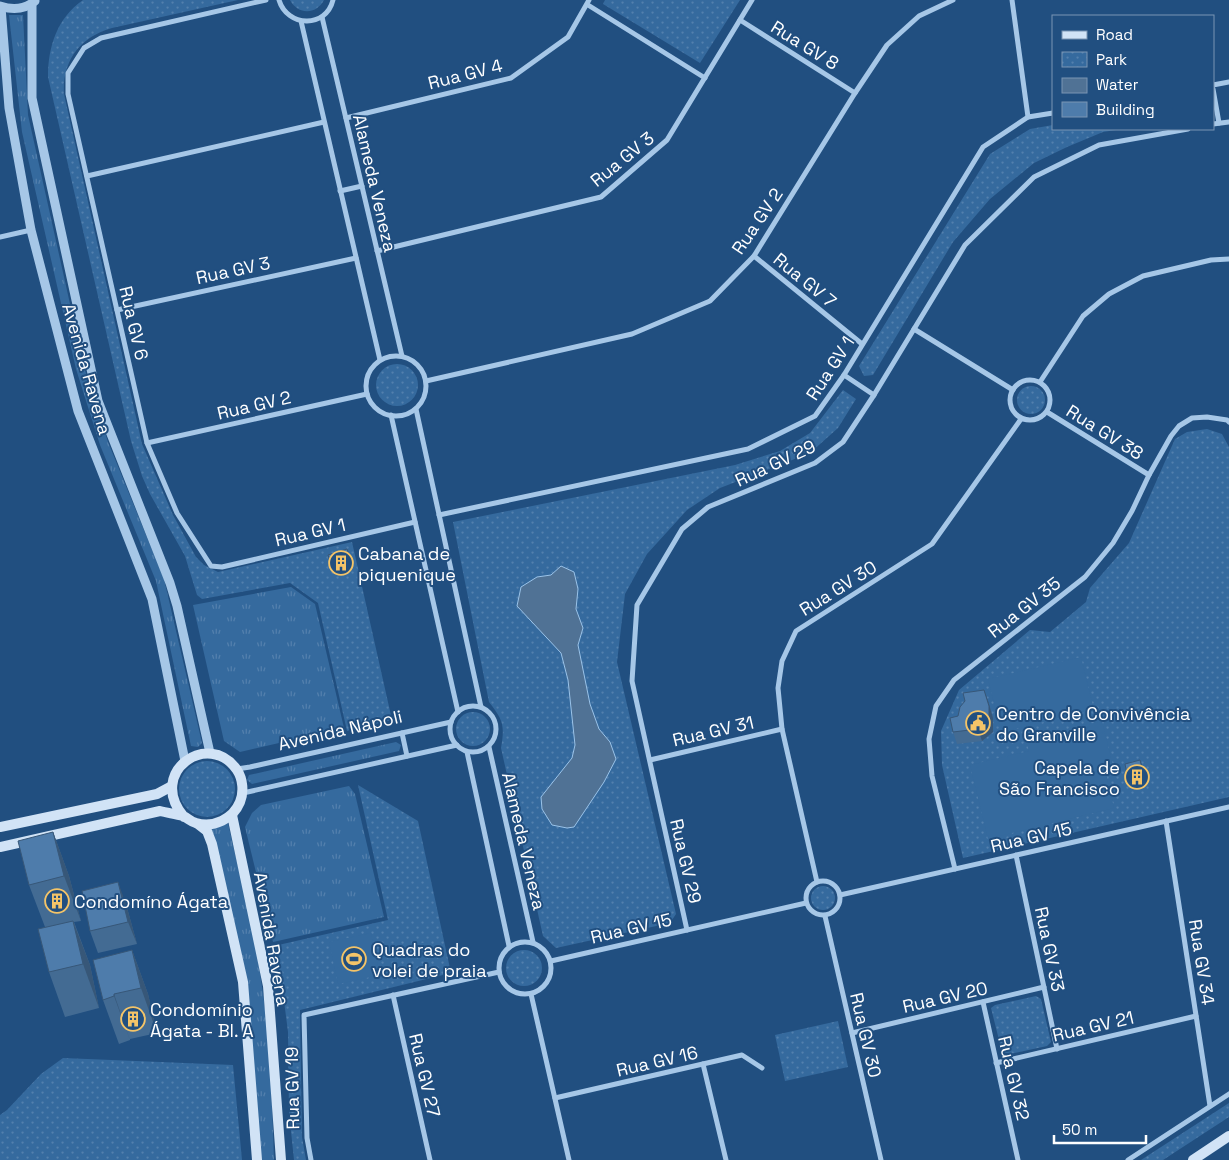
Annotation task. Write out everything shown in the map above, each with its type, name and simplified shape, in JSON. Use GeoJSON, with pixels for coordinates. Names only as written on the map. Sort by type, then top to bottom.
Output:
{"type":"FeatureCollection","features":[{"type":"Feature","properties":{"kind":"main road"},"geometry":{"type":"LineString","coordinates":[[210,753],[229,761],[237,769],[243,785],[243,793],[237,809],[222,822],[210,825],[197,824],[184,816],[177,808],[173,798],[172,786],[178,768],[185,761],[201,754],[210,753]]}},
{"type":"Feature","properties":{"kind":"main road"},"geometry":{"type":"LineString","coordinates":[[0,828],[158,794],[172,786]]}},
{"type":"Feature","properties":{"kind":"main road"},"geometry":{"type":"LineString","coordinates":[[0,847],[160,811],[184,816]]}},
{"type":"Feature","properties":{"kind":"main road","name":"Avenida Ravena"},"geometry":{"type":"LineString","coordinates":[[232,815],[268,986],[281,1160]]}},
{"type":"Feature","properties":{"kind":"main road","name":"Avenida Ravena"},"geometry":{"type":"LineString","coordinates":[[197,824],[207,832],[212,844],[243,982],[257,1160]]}},
{"type":"Feature","properties":{"kind":"main road"},"geometry":{"type":"LineString","coordinates":[[1193,1160],[1229,1136]]}},
{"type":"Feature","properties":{"kind":"street","name":"Rua GV 6"},"geometry":{"type":"LineString","coordinates":[[211,566],[177,513],[147,443],[68,94],[68,73],[84,48],[101,38],[266,0]]}},
{"type":"Feature","properties":{"kind":"street"},"geometry":{"type":"LineString","coordinates":[[279,0],[286,13],[301,21],[316,20],[322,17],[328,11],[333,0]]}},
{"type":"Feature","properties":{"kind":"street","name":"Rua GV 3"},"geometry":{"type":"LineString","coordinates":[[377,251],[601,197],[667,140],[752,0]]}},
{"type":"Feature","properties":{"kind":"street","name":"Rua GV 2"},"geometry":{"type":"LineString","coordinates":[[426,381],[632,334],[710,301],[754,256],[887,45],[919,16],[953,0]]}},
{"type":"Feature","properties":{"kind":"street"},"geometry":{"type":"LineString","coordinates":[[1012,0],[1028,117]]}},
{"type":"Feature","properties":{"kind":"street"},"geometry":{"type":"LineString","coordinates":[[1,7],[22,8],[34,2]]}},
{"type":"Feature","properties":{"kind":"street","name":"Avenida Ravena"},"geometry":{"type":"LineString","coordinates":[[34,2],[32,98],[98,401],[170,583],[177,606],[210,753]]}},
{"type":"Feature","properties":{"kind":"street"},"geometry":{"type":"LineString","coordinates":[[588,2],[705,78]]}},
{"type":"Feature","properties":{"kind":"street","name":"Rua GV 4"},"geometry":{"type":"LineString","coordinates":[[346,118],[511,78],[568,37],[588,2]]}},
{"type":"Feature","properties":{"kind":"street","name":"Avenida Ravena"},"geometry":{"type":"LineString","coordinates":[[1,7],[9,108],[31,230],[78,411],[152,599],[185,761]]}},
{"type":"Feature","properties":{"kind":"street","name":"Alameda Veneza"},"geometry":{"type":"LineString","coordinates":[[322,17],[402,356]]}},
{"type":"Feature","properties":{"kind":"street","name":"Rua GV 8"},"geometry":{"type":"LineString","coordinates":[[740,20],[855,93]]}},
{"type":"Feature","properties":{"kind":"street","name":"Alameda Veneza"},"geometry":{"type":"LineString","coordinates":[[301,21],[380,360]]}},
{"type":"Feature","properties":{"kind":"street"},"geometry":{"type":"LineString","coordinates":[[1214,85],[1229,82]]}},
{"type":"Feature","properties":{"kind":"street"},"geometry":{"type":"LineString","coordinates":[[1214,100],[1216,123],[1229,122]]}},
{"type":"Feature","properties":{"kind":"street","name":"Rua GV 1"},"geometry":{"type":"LineString","coordinates":[[439,515],[748,449],[815,416],[844,375],[982,147],[1028,117],[1052,113]]}},
{"type":"Feature","properties":{"kind":"street"},"geometry":{"type":"LineString","coordinates":[[87,176],[324,122]]}},
{"type":"Feature","properties":{"kind":"street","name":"Rua GV 29"},"geometry":{"type":"LineString","coordinates":[[687,930],[632,681],[637,605],[682,529],[708,507],[815,463],[842,442],[874,395],[965,245],[1034,177],[1099,146],[1183,130]]}},
{"type":"Feature","properties":{"kind":"street"},"geometry":{"type":"LineString","coordinates":[[340,191],[362,186]]}},
{"type":"Feature","properties":{"kind":"street"},"geometry":{"type":"LineString","coordinates":[[0,237],[31,230]]}},
{"type":"Feature","properties":{"kind":"street","name":"Rua GV 7"},"geometry":{"type":"LineString","coordinates":[[754,256],[862,344]]}},
{"type":"Feature","properties":{"kind":"street","name":"Rua GV 3"},"geometry":{"type":"LineString","coordinates":[[117,310],[356,258]]}},
{"type":"Feature","properties":{"kind":"street"},"geometry":{"type":"LineString","coordinates":[[1040,382],[1083,316],[1109,294],[1143,276],[1211,260],[1229,259]]}},
{"type":"Feature","properties":{"kind":"street"},"geometry":{"type":"LineString","coordinates":[[914,329],[1013,390]]}},
{"type":"Feature","properties":{"kind":"street"},"geometry":{"type":"LineString","coordinates":[[394,355],[402,356],[418,364],[426,381],[425,396],[416,409],[400,416],[391,415],[376,408],[367,394],[366,384],[373,366],[380,360],[394,355]]}},
{"type":"Feature","properties":{"kind":"street"},"geometry":{"type":"LineString","coordinates":[[844,375],[874,395]]}},
{"type":"Feature","properties":{"kind":"street"},"geometry":{"type":"LineString","coordinates":[[1034,380],[1040,382],[1048,391],[1050,397],[1051,404],[1047,412],[1039,419],[1021,419],[1011,406],[1010,399],[1013,390],[1024,381],[1034,380]]}},
{"type":"Feature","properties":{"kind":"street","name":"Rua GV 2"},"geometry":{"type":"LineString","coordinates":[[147,443],[367,394]]}},
{"type":"Feature","properties":{"kind":"street"},"geometry":{"type":"LineString","coordinates":[[416,409],[481,707]]}},
{"type":"Feature","properties":{"kind":"street","name":"Rua GV 38"},"geometry":{"type":"LineString","coordinates":[[1047,412],[1149,475]]}},
{"type":"Feature","properties":{"kind":"street"},"geometry":{"type":"LineString","coordinates":[[391,415],[458,712]]}},
{"type":"Feature","properties":{"kind":"street","name":"Rua GV 35"},"geometry":{"type":"LineString","coordinates":[[955,869],[932,776],[929,739],[936,706],[954,680],[1085,577],[1113,543],[1171,436],[1179,426],[1192,418],[1207,417],[1227,420],[1229,422]]}},
{"type":"Feature","properties":{"kind":"street","name":"Rua GV 30"},"geometry":{"type":"LineString","coordinates":[[817,882],[782,729],[778,688],[782,661],[796,630],[932,544],[1021,419]]}},
{"type":"Feature","properties":{"kind":"street","name":"Rua GV 1"},"geometry":{"type":"LineString","coordinates":[[211,566],[222,567],[415,522]]}},
{"type":"Feature","properties":{"kind":"street"},"geometry":{"type":"LineString","coordinates":[[481,707],[492,715],[497,728],[496,735],[489,747],[475,753],[467,752],[457,745],[451,734],[451,722],[458,712],[465,708],[481,707]]}},
{"type":"Feature","properties":{"kind":"street","name":"Avenida Nápoli"},"geometry":{"type":"LineString","coordinates":[[237,769],[451,722]]}},
{"type":"Feature","properties":{"kind":"street","name":"Rua GV 31"},"geometry":{"type":"LineString","coordinates":[[650,760],[782,729]]}},
{"type":"Feature","properties":{"kind":"street"},"geometry":{"type":"LineString","coordinates":[[402,733],[407,756]]}},
{"type":"Feature","properties":{"kind":"street"},"geometry":{"type":"LineString","coordinates":[[243,793],[457,745]]}},
{"type":"Feature","properties":{"kind":"street","name":"Alameda Veneza"},"geometry":{"type":"LineString","coordinates":[[489,747],[533,942]]}},
{"type":"Feature","properties":{"kind":"street","name":"Alameda Veneza"},"geometry":{"type":"LineString","coordinates":[[467,752],[509,946]]}},
{"type":"Feature","properties":{"kind":"street","name":"Rua GV 15"},"geometry":{"type":"LineString","coordinates":[[840,896],[1229,807]]}},
{"type":"Feature","properties":{"kind":"street","name":"Rua GV 34"},"geometry":{"type":"LineString","coordinates":[[1166,821],[1210,1106]]}},
{"type":"Feature","properties":{"kind":"street","name":"Rua GV 33"},"geometry":{"type":"LineString","coordinates":[[1016,855],[1057,1049]]}},
{"type":"Feature","properties":{"kind":"street"},"geometry":{"type":"LineString","coordinates":[[827,881],[832,883],[840,896],[837,909],[825,916],[811,912],[805,898],[809,888],[817,882],[827,881]]}},
{"type":"Feature","properties":{"kind":"street","name":"Rua GV 15"},"geometry":{"type":"LineString","coordinates":[[551,961],[806,903]]}},
{"type":"Feature","properties":{"kind":"street","name":"Rua GV 30"},"geometry":{"type":"LineString","coordinates":[[825,916],[880,1160]]}},
{"type":"Feature","properties":{"kind":"street"},"geometry":{"type":"LineString","coordinates":[[516,942],[533,942],[541,946],[551,961],[550,978],[545,985],[531,994],[514,992],[502,980],[499,972],[500,957],[509,946],[516,942]]}},
{"type":"Feature","properties":{"kind":"street"},"geometry":{"type":"LineString","coordinates":[[393,995],[499,972]]}},
{"type":"Feature","properties":{"kind":"street","name":"Rua GV 20"},"geometry":{"type":"LineString","coordinates":[[852,1033],[1044,987]]}},
{"type":"Feature","properties":{"kind":"street"},"geometry":{"type":"LineString","coordinates":[[531,994],[569,1160]]}},
{"type":"Feature","properties":{"kind":"street","name":"Rua GV 19"},"geometry":{"type":"LineString","coordinates":[[311,1160],[307,1138],[304,1015],[393,995]]}},
{"type":"Feature","properties":{"kind":"street","name":"Rua GV 27"},"geometry":{"type":"LineString","coordinates":[[393,995],[430,1160]]}},
{"type":"Feature","properties":{"kind":"street","name":"Rua GV 32"},"geometry":{"type":"LineString","coordinates":[[983,1002],[1018,1160]]}},
{"type":"Feature","properties":{"kind":"street","name":"Rua GV 21"},"geometry":{"type":"LineString","coordinates":[[996,1063],[1196,1016]]}},
{"type":"Feature","properties":{"kind":"street","name":"Rua GV 16"},"geometry":{"type":"LineString","coordinates":[[555,1098],[742,1055],[762,1068]]}},
{"type":"Feature","properties":{"kind":"street"},"geometry":{"type":"LineString","coordinates":[[703,1064],[726,1160]]}},
{"type":"Feature","properties":{"kind":"street"},"geometry":{"type":"LineString","coordinates":[[1128,1160],[1229,1094]]}},
{"type":"Feature","properties":{"kind":"green space"},"geometry":{"type":"Polygon","coordinates":[[[83,0],[238,0],[112,28],[91,37],[75,52],[70,61],[64,82],[64,94],[142,444],[173,515],[196,557],[204,565],[218,572],[352,542],[392,720],[347,731],[318,603],[290,583],[202,599],[197,595],[185,556],[142,476],[131,441],[48,77],[52,44],[60,24],[74,7],[83,0]]]}},
{"type":"Feature","properties":{"kind":"green space"},"geometry":{"type":"Polygon","coordinates":[[[290,0],[324,0],[321,5],[312,11],[302,11],[293,5],[290,0]]]}},
{"type":"Feature","properties":{"kind":"green space"},"geometry":{"type":"Polygon","coordinates":[[[605,0],[740,0],[700,63],[603,4],[605,0]]]}},
{"type":"Feature","properties":{"kind":"green space"},"geometry":{"type":"Polygon","coordinates":[[[9,15],[23,15],[28,115],[84,367],[108,442],[164,579],[202,743],[198,747],[191,746],[156,581],[100,445],[76,369],[22,132],[9,15]]]}},
{"type":"Feature","properties":{"kind":"green space"},"geometry":{"type":"Polygon","coordinates":[[[1052,125],[1052,130],[1116,130],[1103,132],[1034,163],[990,199],[953,242],[873,375],[864,376],[859,366],[990,154],[1030,129],[1052,125]]]}},
{"type":"Feature","properties":{"kind":"green space"},"geometry":{"type":"Polygon","coordinates":[[[401,364],[409,367],[415,373],[418,385],[415,397],[409,403],[393,406],[385,403],[379,397],[376,381],[379,373],[385,367],[401,364]]]}},
{"type":"Feature","properties":{"kind":"green space"},"geometry":{"type":"Polygon","coordinates":[[[1031,386],[1041,390],[1045,400],[1041,410],[1031,414],[1021,410],[1017,400],[1021,390],[1031,386]]]}},
{"type":"Feature","properties":{"kind":"green space"},"geometry":{"type":"Polygon","coordinates":[[[843,390],[856,399],[838,428],[810,453],[720,488],[687,510],[647,554],[625,594],[617,662],[676,914],[670,923],[556,948],[543,936],[501,748],[502,723],[489,702],[453,522],[735,465],[780,451],[810,433],[843,390]]]}},
{"type":"Feature","properties":{"kind":"green space"},"geometry":{"type":"Polygon","coordinates":[[[1207,429],[1222,434],[1229,447],[1229,797],[963,858],[942,765],[941,731],[959,690],[1030,630],[1050,632],[1086,602],[1090,588],[1129,543],[1175,439],[1187,432],[1207,429]]]}},
{"type":"Feature","properties":{"kind":"green space"},"geometry":{"type":"Polygon","coordinates":[[[291,587],[315,604],[344,728],[240,752],[224,741],[193,605],[291,587]]]}},
{"type":"Feature","properties":{"kind":"green space"},"geometry":{"type":"Polygon","coordinates":[[[1081,657],[1094,710],[1001,732],[988,679],[1081,657]]]}},
{"type":"Feature","properties":{"kind":"green space"},"geometry":{"type":"Polygon","coordinates":[[[473,712],[485,717],[490,729],[485,741],[473,746],[461,741],[456,729],[461,717],[473,712]]]}},
{"type":"Feature","properties":{"kind":"green space"},"geometry":{"type":"Polygon","coordinates":[[[1102,721],[1114,770],[1106,773],[1114,808],[988,839],[970,765],[1029,751],[1026,739],[1102,721]]]}},
{"type":"Feature","properties":{"kind":"green space"},"geometry":{"type":"Polygon","coordinates":[[[396,742],[401,745],[399,751],[252,784],[247,780],[249,775],[396,742]]]}},
{"type":"Feature","properties":{"kind":"green space"},"geometry":{"type":"Polygon","coordinates":[[[202,761],[212,761],[227,769],[233,778],[235,789],[233,800],[227,809],[212,817],[202,817],[191,812],[184,805],[179,794],[179,784],[184,773],[191,766],[202,761]]]}},
{"type":"Feature","properties":{"kind":"green space"},"geometry":{"type":"Polygon","coordinates":[[[358,785],[418,821],[451,973],[300,1010],[302,1137],[306,1160],[294,1160],[289,1112],[288,1032],[282,985],[274,946],[388,920],[358,785]]]}},
{"type":"Feature","properties":{"kind":"green space"},"geometry":{"type":"Polygon","coordinates":[[[349,786],[355,794],[384,917],[273,942],[245,827],[252,813],[261,805],[349,786]]]}},
{"type":"Feature","properties":{"kind":"green space"},"geometry":{"type":"Polygon","coordinates":[[[228,823],[254,935],[263,996],[270,1066],[274,1160],[260,1160],[250,1038],[210,829],[228,823]]]}},
{"type":"Feature","properties":{"kind":"green space"},"geometry":{"type":"Polygon","coordinates":[[[823,886],[832,889],[835,898],[832,907],[823,910],[814,907],[811,898],[814,889],[823,886]]]}},
{"type":"Feature","properties":{"kind":"green space","name":"Quadras do volei de praia"},"geometry":{"type":"Polygon","coordinates":[[[371,933],[380,975],[338,984],[329,942],[371,933]]]}},
{"type":"Feature","properties":{"kind":"green space"},"geometry":{"type":"Polygon","coordinates":[[[427,942],[430,955],[404,961],[401,948],[427,942]]]}},
{"type":"Feature","properties":{"kind":"green space"},"geometry":{"type":"Polygon","coordinates":[[[524,950],[531,951],[537,955],[541,961],[541,975],[537,981],[531,985],[524,986],[517,985],[511,981],[507,975],[506,968],[507,961],[511,955],[517,951],[524,950]]]}},
{"type":"Feature","properties":{"kind":"green space"},"geometry":{"type":"Polygon","coordinates":[[[1036,996],[1041,999],[1051,1042],[1047,1046],[1010,1054],[1002,1052],[991,1008],[995,1005],[1036,996]]]}},
{"type":"Feature","properties":{"kind":"green space"},"geometry":{"type":"Polygon","coordinates":[[[838,1021],[848,1067],[785,1081],[775,1035],[838,1021]]]}},
{"type":"Feature","properties":{"kind":"green space"},"geometry":{"type":"Polygon","coordinates":[[[63,1058],[233,1065],[242,1160],[0,1160],[0,1115],[41,1074],[63,1058]]]}},
{"type":"Feature","properties":{"kind":"green space"},"geometry":{"type":"Polygon","coordinates":[[[1229,1103],[1229,1117],[1163,1160],[1141,1160],[1229,1103]]]}},
{"type":"Feature","properties":{"kind":"water"},"geometry":{"type":"Polygon","coordinates":[[[561,566],[574,572],[578,589],[576,609],[583,628],[578,645],[590,704],[599,729],[610,742],[616,759],[604,782],[574,827],[567,828],[552,825],[542,809],[541,797],[572,758],[575,745],[568,680],[561,653],[517,606],[521,587],[537,577],[551,575],[561,566]]]}},
{"type":"Feature","properties":{"kind":"building","name":"Cabana de piquenique"},"geometry":{"type":"Polygon","coordinates":[[[347,549],[352,563],[333,570],[328,555],[347,549]]]}},
{"type":"Feature","properties":{"kind":"building"},"geometry":{"type":"Polygon","coordinates":[[[984,690],[989,706],[989,720],[978,729],[953,732],[950,718],[958,716],[960,707],[965,701],[963,693],[984,690]]]}},
{"type":"Feature","properties":{"kind":"building"},"geometry":{"type":"Polygon","coordinates":[[[1140,760],[1144,776],[1128,779],[1125,764],[1140,760]]]}},
{"type":"Feature","properties":{"kind":"building"},"geometry":{"type":"Polygon","coordinates":[[[53,832],[64,876],[29,885],[18,841],[53,832]]]}},
{"type":"Feature","properties":{"kind":"building"},"geometry":{"type":"Polygon","coordinates":[[[118,882],[128,922],[90,931],[82,891],[118,882]]]}},
{"type":"Feature","properties":{"kind":"building"},"geometry":{"type":"Polygon","coordinates":[[[73,921],[83,964],[49,972],[38,929],[73,921]]]}},
{"type":"Feature","properties":{"kind":"building"},"geometry":{"type":"Polygon","coordinates":[[[132,950],[141,988],[114,994],[114,996],[103,1000],[93,960],[132,950]]]}},
{"type":"Feature","properties":{"kind":"place","name":"Cabana de piquenique"},"geometry":{"type":"Point","coordinates":[341,563]}},
{"type":"Feature","properties":{"kind":"place","name":"Centro de Convivência do Granville"},"geometry":{"type":"Point","coordinates":[978,723]}},
{"type":"Feature","properties":{"kind":"place","name":"Capela de São Francisco"},"geometry":{"type":"Point","coordinates":[1137,777]}},
{"type":"Feature","properties":{"kind":"place","name":"Condomíno Ágata"},"geometry":{"type":"Point","coordinates":[57,901]}},
{"type":"Feature","properties":{"kind":"place","name":"Quadras do volei de praia"},"geometry":{"type":"Point","coordinates":[354,959]}},
{"type":"Feature","properties":{"kind":"place","name":"Condomínio Ágata - Bl. A"},"geometry":{"type":"Point","coordinates":[133,1019]}}]}
